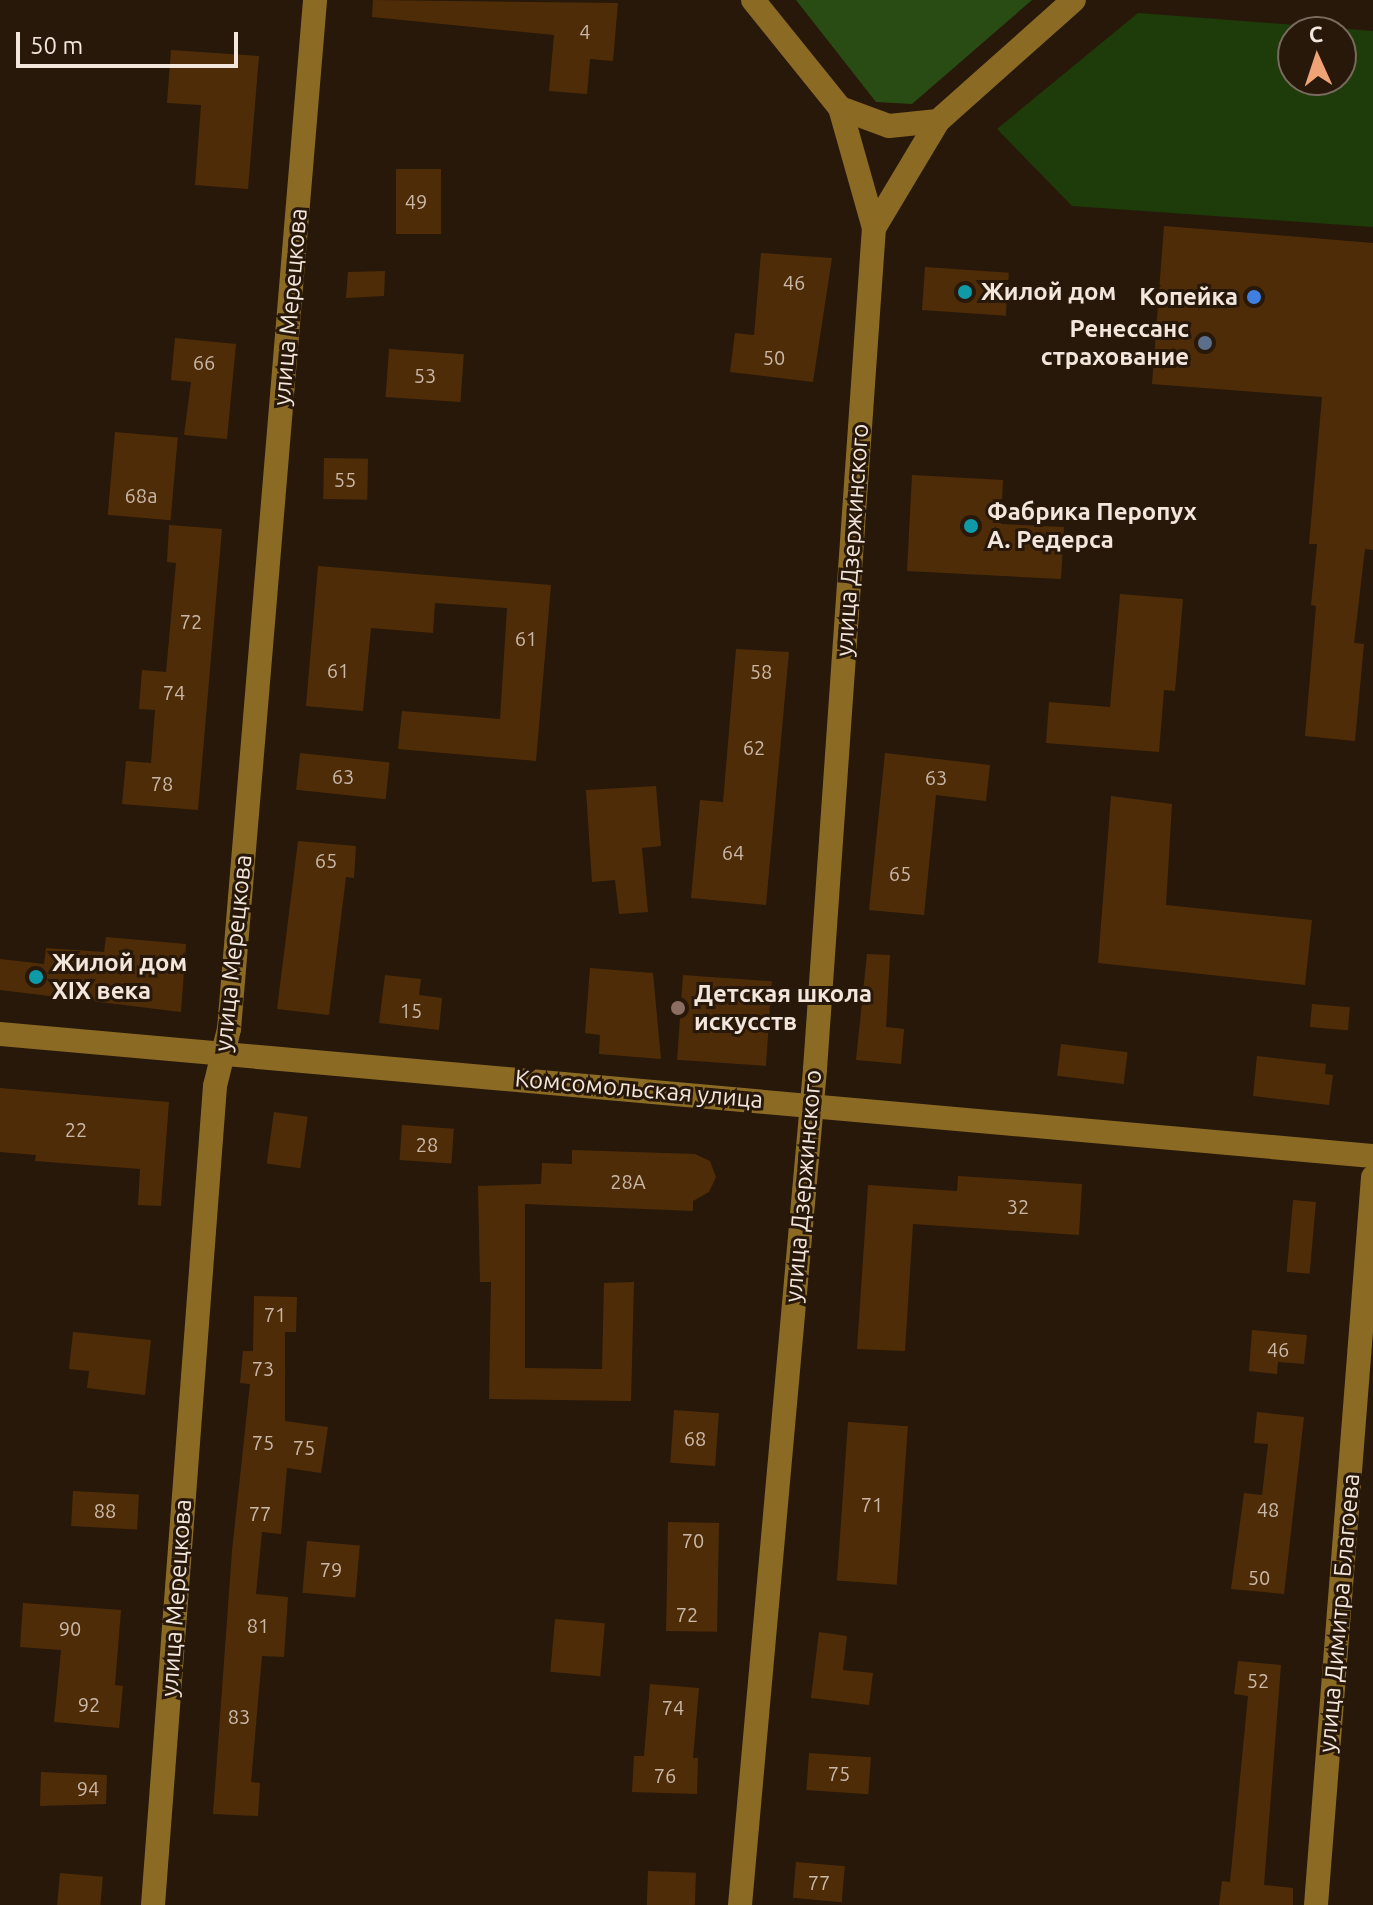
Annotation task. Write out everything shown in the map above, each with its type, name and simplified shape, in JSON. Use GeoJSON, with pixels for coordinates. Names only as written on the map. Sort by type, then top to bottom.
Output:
{"type":"FeatureCollection","features":[{"type":"Feature","properties":{"kind":"street","name":"улица Мерецкова"},"geometry":{"type":"LineString","coordinates":[[153,1905],[215,1086],[224,1051],[315,0]]}},
{"type":"Feature","properties":{"kind":"street"},"geometry":{"type":"LineString","coordinates":[[753,0],[840,108],[889,126],[938,121]]}},
{"type":"Feature","properties":{"kind":"street","name":"улица Дзержинского"},"geometry":{"type":"LineString","coordinates":[[874,228],[938,121],[1076,1]]}},
{"type":"Feature","properties":{"kind":"street","name":"улица Дзержинского"},"geometry":{"type":"LineString","coordinates":[[740,1905],[810,1104],[874,228],[840,108]]}},
{"type":"Feature","properties":{"kind":"street","name":"Комсомольская улица"},"geometry":{"type":"LineString","coordinates":[[0,1034],[224,1051],[1373,1156]]}},
{"type":"Feature","properties":{"kind":"street","name":"улица Димитра Благоева"},"geometry":{"type":"LineString","coordinates":[[1316,1905],[1373,1177]]}},
{"type":"Feature","properties":{"kind":"green space"},"geometry":{"type":"Polygon","coordinates":[[[796,0],[1032,0],[912,104],[876,102],[796,0]]]}},
{"type":"Feature","properties":{"kind":"green space"},"geometry":{"type":"Polygon","coordinates":[[[1138,13],[1277,24],[1277,96],[1357,96],[1357,30],[1373,31],[1373,227],[1072,206],[997,129],[1138,13]]]}},
{"type":"Feature","properties":{"kind":"building"},"geometry":{"type":"Polygon","coordinates":[[[373,0],[618,3],[613,61],[590,59],[587,94],[549,91],[554,35],[372,17],[373,0]]]}},
{"type":"Feature","properties":{"kind":"building"},"geometry":{"type":"Polygon","coordinates":[[[171,50],[259,56],[248,189],[195,185],[201,105],[167,103],[171,50]]]}},
{"type":"Feature","properties":{"kind":"building"},"geometry":{"type":"Polygon","coordinates":[[[396,169],[441,169],[441,234],[396,234],[396,169]]]}},
{"type":"Feature","properties":{"kind":"building"},"geometry":{"type":"Polygon","coordinates":[[[1164,226],[1373,243],[1373,550],[1365,549],[1354,643],[1364,644],[1355,741],[1305,736],[1316,606],[1311,605],[1317,544],[1309,544],[1322,397],[1152,384],[1164,226]]]}},
{"type":"Feature","properties":{"kind":"building"},"geometry":{"type":"Polygon","coordinates":[[[761,253],[832,258],[813,382],[730,372],[735,333],[754,335],[761,253]]]}},
{"type":"Feature","properties":{"kind":"building","name":"Жилой дом"},"geometry":{"type":"Polygon","coordinates":[[[925,267],[1009,273],[1006,316],[922,310],[925,267]]]}},
{"type":"Feature","properties":{"kind":"building"},"geometry":{"type":"Polygon","coordinates":[[[385,271],[384,296],[346,298],[348,272],[385,271]]]}},
{"type":"Feature","properties":{"kind":"building"},"geometry":{"type":"Polygon","coordinates":[[[175,338],[236,344],[227,439],[184,435],[191,382],[171,380],[175,338]]]}},
{"type":"Feature","properties":{"kind":"building"},"geometry":{"type":"Polygon","coordinates":[[[389,349],[464,354],[460,402],[386,397],[389,349]]]}},
{"type":"Feature","properties":{"kind":"building"},"geometry":{"type":"Polygon","coordinates":[[[115,432],[178,437],[171,520],[108,515],[115,432]]]}},
{"type":"Feature","properties":{"kind":"building"},"geometry":{"type":"Polygon","coordinates":[[[324,458],[368,459],[367,500],[323,499],[324,458]]]}},
{"type":"Feature","properties":{"kind":"building","name":"Фабрика Перопух А. Редерса"},"geometry":{"type":"Polygon","coordinates":[[[912,475],[1003,480],[1001,524],[1064,527],[1061,579],[907,571],[912,475]]]}},
{"type":"Feature","properties":{"kind":"building"},"geometry":{"type":"Polygon","coordinates":[[[169,525],[222,529],[198,810],[122,804],[126,761],[151,763],[155,710],[139,709],[142,670],[166,672],[176,563],[167,562],[169,525]]]}},
{"type":"Feature","properties":{"kind":"building"},"geometry":{"type":"Polygon","coordinates":[[[318,566],[551,585],[536,761],[398,749],[402,711],[500,719],[507,608],[435,603],[433,633],[371,628],[363,711],[306,706],[318,566]]]}},
{"type":"Feature","properties":{"kind":"building"},"geometry":{"type":"Polygon","coordinates":[[[1120,594],[1183,599],[1175,691],[1164,690],[1159,752],[1046,743],[1049,702],[1110,707],[1120,594]]]}},
{"type":"Feature","properties":{"kind":"building"},"geometry":{"type":"Polygon","coordinates":[[[736,649],[789,652],[766,905],[691,898],[700,800],[723,802],[736,649]]]}},
{"type":"Feature","properties":{"kind":"building"},"geometry":{"type":"Polygon","coordinates":[[[300,753],[390,762],[386,799],[296,790],[300,753]]]}},
{"type":"Feature","properties":{"kind":"building"},"geometry":{"type":"Polygon","coordinates":[[[885,753],[990,765],[986,801],[936,795],[924,915],[869,910],[885,753]]]}},
{"type":"Feature","properties":{"kind":"building"},"geometry":{"type":"Polygon","coordinates":[[[656,786],[661,846],[642,848],[648,912],[619,914],[615,880],[592,882],[586,790],[656,786]]]}},
{"type":"Feature","properties":{"kind":"building"},"geometry":{"type":"Polygon","coordinates":[[[1111,796],[1172,804],[1166,905],[1312,920],[1305,985],[1098,963],[1111,796]]]}},
{"type":"Feature","properties":{"kind":"building"},"geometry":{"type":"Polygon","coordinates":[[[298,841],[356,846],[354,878],[346,877],[329,1015],[277,1009],[298,841]]]}},
{"type":"Feature","properties":{"kind":"building"},"geometry":{"type":"Polygon","coordinates":[[[106,937],[186,944],[181,1012],[0,990],[0,959],[44,964],[46,948],[104,952],[106,937]]]}},
{"type":"Feature","properties":{"kind":"building"},"geometry":{"type":"Polygon","coordinates":[[[867,954],[890,955],[886,1027],[904,1029],[901,1064],[856,1060],[867,954]]]}},
{"type":"Feature","properties":{"kind":"building"},"geometry":{"type":"Polygon","coordinates":[[[590,968],[653,973],[661,1059],[599,1054],[600,1035],[585,1033],[590,968]]]}},
{"type":"Feature","properties":{"kind":"building"},"geometry":{"type":"Polygon","coordinates":[[[385,975],[421,979],[419,995],[442,998],[439,1030],[379,1023],[385,975]]]}},
{"type":"Feature","properties":{"kind":"building"},"geometry":{"type":"Polygon","coordinates":[[[683,975],[772,981],[766,1066],[677,1060],[683,975]]]}},
{"type":"Feature","properties":{"kind":"building"},"geometry":{"type":"Polygon","coordinates":[[[1312,1004],[1350,1007],[1348,1030],[1310,1027],[1312,1004]]]}},
{"type":"Feature","properties":{"kind":"building"},"geometry":{"type":"Polygon","coordinates":[[[1061,1044],[1128,1052],[1124,1084],[1057,1076],[1061,1044]]]}},
{"type":"Feature","properties":{"kind":"building"},"geometry":{"type":"Polygon","coordinates":[[[1257,1056],[1326,1064],[1325,1074],[1333,1075],[1329,1105],[1253,1096],[1257,1056]]]}},
{"type":"Feature","properties":{"kind":"building"},"geometry":{"type":"Polygon","coordinates":[[[0,1088],[169,1102],[161,1206],[138,1205],[140,1169],[35,1161],[36,1155],[0,1152],[0,1088]]]}},
{"type":"Feature","properties":{"kind":"building"},"geometry":{"type":"Polygon","coordinates":[[[274,1112],[308,1117],[300,1168],[267,1163],[274,1112]]]}},
{"type":"Feature","properties":{"kind":"building"},"geometry":{"type":"Polygon","coordinates":[[[402,1125],[454,1129],[451,1164],[400,1160],[402,1125]]]}},
{"type":"Feature","properties":{"kind":"building"},"geometry":{"type":"Polygon","coordinates":[[[572,1150],[695,1154],[710,1161],[716,1177],[709,1192],[693,1201],[693,1211],[525,1204],[525,1368],[602,1369],[604,1283],[634,1282],[631,1401],[489,1399],[491,1282],[480,1282],[478,1186],[541,1184],[542,1163],[572,1164],[572,1150]]]}},
{"type":"Feature","properties":{"kind":"building"},"geometry":{"type":"Polygon","coordinates":[[[958,1176],[1082,1184],[1079,1235],[913,1224],[905,1351],[857,1349],[868,1185],[957,1191],[958,1176]]]}},
{"type":"Feature","properties":{"kind":"building"},"geometry":{"type":"Polygon","coordinates":[[[1293,1200],[1316,1202],[1310,1274],[1287,1272],[1293,1200]]]}},
{"type":"Feature","properties":{"kind":"building"},"geometry":{"type":"Polygon","coordinates":[[[254,1296],[297,1297],[296,1332],[285,1332],[285,1421],[328,1427],[321,1473],[287,1468],[281,1534],[262,1532],[256,1594],[288,1597],[284,1657],[262,1656],[251,1782],[260,1783],[258,1816],[213,1814],[232,1551],[250,1384],[240,1383],[243,1351],[253,1351],[254,1296]]]}},
{"type":"Feature","properties":{"kind":"building"},"geometry":{"type":"Polygon","coordinates":[[[1252,1330],[1307,1335],[1304,1364],[1278,1362],[1277,1374],[1249,1371],[1252,1330]]]}},
{"type":"Feature","properties":{"kind":"building"},"geometry":{"type":"Polygon","coordinates":[[[73,1332],[151,1340],[145,1395],[87,1388],[89,1371],[69,1369],[73,1332]]]}},
{"type":"Feature","properties":{"kind":"building"},"geometry":{"type":"Polygon","coordinates":[[[674,1410],[719,1413],[715,1466],[670,1463],[674,1410]]]}},
{"type":"Feature","properties":{"kind":"building"},"geometry":{"type":"Polygon","coordinates":[[[1257,1412],[1304,1417],[1284,1594],[1231,1589],[1244,1493],[1262,1495],[1268,1444],[1254,1443],[1257,1412]]]}},
{"type":"Feature","properties":{"kind":"building"},"geometry":{"type":"Polygon","coordinates":[[[848,1422],[908,1426],[897,1585],[837,1581],[848,1422]]]}},
{"type":"Feature","properties":{"kind":"building"},"geometry":{"type":"Polygon","coordinates":[[[73,1491],[139,1494],[137,1529],[71,1526],[73,1491]]]}},
{"type":"Feature","properties":{"kind":"building"},"geometry":{"type":"Polygon","coordinates":[[[668,1522],[719,1523],[717,1632],[666,1631],[668,1522]]]}},
{"type":"Feature","properties":{"kind":"building"},"geometry":{"type":"Polygon","coordinates":[[[307,1541],[360,1546],[355,1597],[302,1593],[307,1541]]]}},
{"type":"Feature","properties":{"kind":"building"},"geometry":{"type":"Polygon","coordinates":[[[23,1603],[121,1610],[115,1685],[123,1686],[119,1728],[54,1722],[61,1650],[20,1647],[23,1603]]]}},
{"type":"Feature","properties":{"kind":"building"},"geometry":{"type":"Polygon","coordinates":[[[555,1619],[605,1623],[600,1676],[550,1672],[555,1619]]]}},
{"type":"Feature","properties":{"kind":"building"},"geometry":{"type":"Polygon","coordinates":[[[819,1632],[847,1636],[843,1670],[873,1673],[869,1705],[811,1698],[819,1632]]]}},
{"type":"Feature","properties":{"kind":"building"},"geometry":{"type":"Polygon","coordinates":[[[1238,1661],[1281,1665],[1264,1885],[1293,1888],[1293,1905],[1219,1905],[1222,1881],[1230,1882],[1248,1696],[1234,1694],[1238,1661]]]}},
{"type":"Feature","properties":{"kind":"building"},"geometry":{"type":"Polygon","coordinates":[[[650,1684],[699,1688],[693,1758],[698,1758],[697,1794],[632,1792],[634,1756],[644,1756],[650,1684]]]}},
{"type":"Feature","properties":{"kind":"building"},"geometry":{"type":"Polygon","coordinates":[[[809,1753],[871,1757],[868,1794],[806,1790],[809,1753]]]}},
{"type":"Feature","properties":{"kind":"building"},"geometry":{"type":"Polygon","coordinates":[[[41,1772],[107,1775],[106,1804],[40,1806],[41,1772]]]}},
{"type":"Feature","properties":{"kind":"building"},"geometry":{"type":"Polygon","coordinates":[[[796,1862],[845,1866],[842,1902],[793,1898],[796,1862]]]}},
{"type":"Feature","properties":{"kind":"building"},"geometry":{"type":"Polygon","coordinates":[[[648,1871],[696,1873],[695,1905],[647,1905],[648,1871]]]}},
{"type":"Feature","properties":{"kind":"building"},"geometry":{"type":"Polygon","coordinates":[[[60,1873],[103,1877],[100,1905],[57,1905],[60,1873]]]}},
{"type":"Feature","properties":{"kind":"place","name":"Жилой дом"},"geometry":{"type":"Point","coordinates":[965,292]}},
{"type":"Feature","properties":{"kind":"place","name":"Копейка"},"geometry":{"type":"Point","coordinates":[1254,297]}},
{"type":"Feature","properties":{"kind":"place","name":"Ренессанс страхование"},"geometry":{"type":"Point","coordinates":[1205,343]}},
{"type":"Feature","properties":{"kind":"place","name":"Фабрика Перопух А. Редерса"},"geometry":{"type":"Point","coordinates":[971,526]}},
{"type":"Feature","properties":{"kind":"place","name":"Жилой дом XIX века"},"geometry":{"type":"Point","coordinates":[36,977]}},
{"type":"Feature","properties":{"kind":"place","name":"Детская школа искусств"},"geometry":{"type":"Point","coordinates":[678,1008]}}]}
